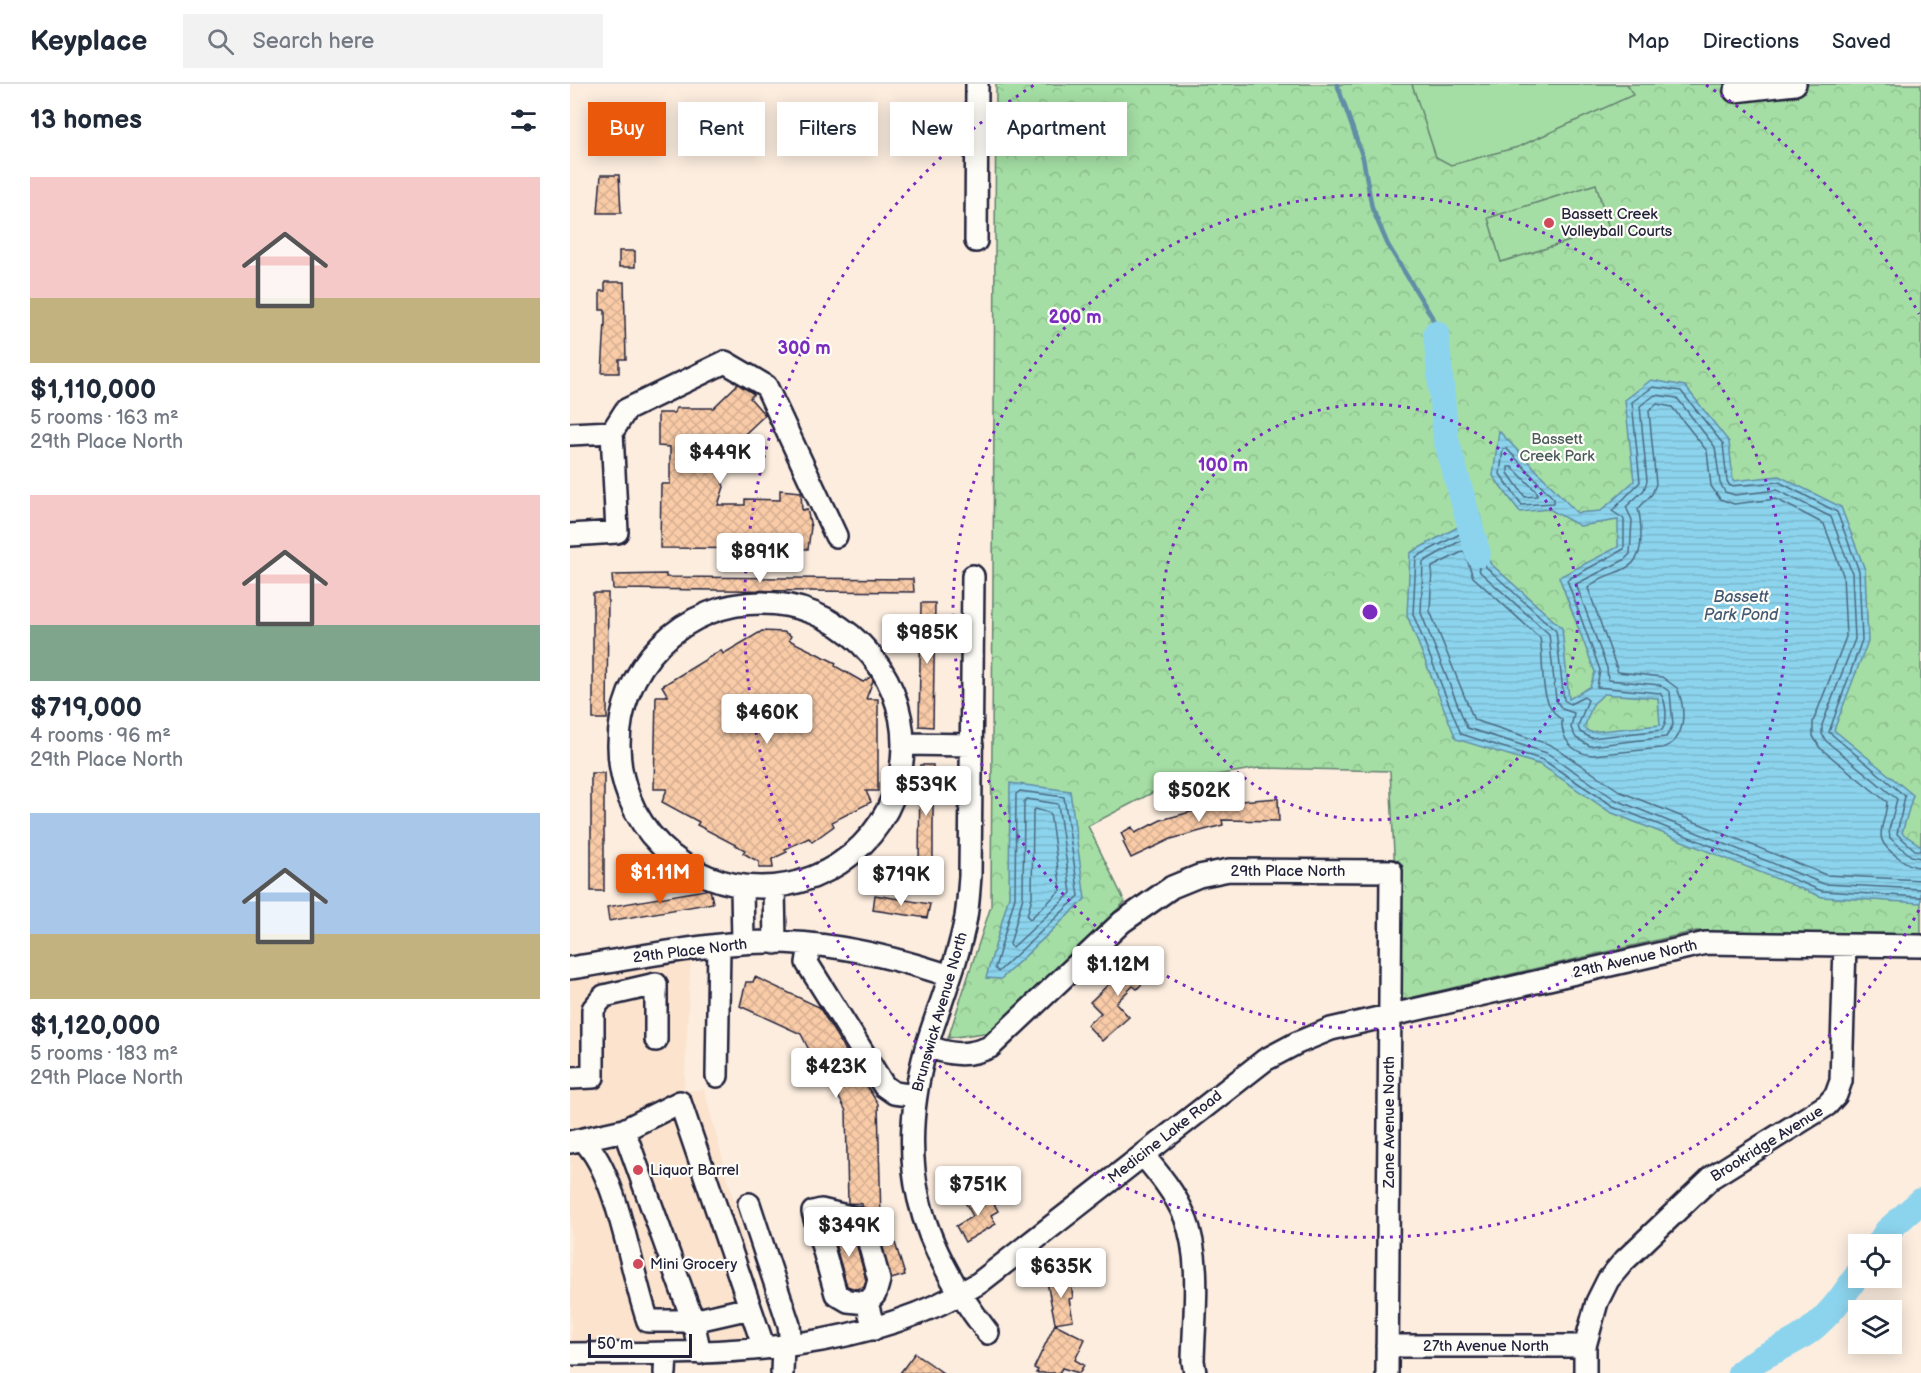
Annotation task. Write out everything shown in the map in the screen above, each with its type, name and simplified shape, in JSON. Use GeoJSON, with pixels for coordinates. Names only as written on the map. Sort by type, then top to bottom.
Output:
{"type":"FeatureCollection","features":[{"type":"Feature","properties":{"kind":"street"},"geometry":{"type":"LineString","coordinates":[[976,241],[977,84]]}},
{"type":"Feature","properties":{"kind":"street"},"geometry":{"type":"LineString","coordinates":[[1735,91],[1795,84]]}},
{"type":"Feature","properties":{"kind":"street"},"geometry":{"type":"LineString","coordinates":[[570,535],[617,532],[612,432],[626,410],[725,362],[766,386],[836,536]]}},
{"type":"Feature","properties":{"kind":"street"},"geometry":{"type":"LineString","coordinates":[[570,434],[612,432]]}},
{"type":"Feature","properties":{"kind":"street","name":"Brunswick Avenue North"},"geometry":{"type":"LineString","coordinates":[[958,1295],[930,1240],[918,1202],[912,1163],[916,1096],[927,1046],[966,917],[970,876],[973,576]]}},
{"type":"Feature","properties":{"kind":"street"},"geometry":{"type":"LineString","coordinates":[[751,602],[798,606],[841,625],[875,657],[897,698],[905,744],[899,786],[881,825],[852,856],[815,878],[774,888],[742,887],[698,873],[660,846],[632,808],[619,764],[620,717],[636,673],[666,637],[706,612],[751,602]]}},
{"type":"Feature","properties":{"kind":"street"},"geometry":{"type":"LineString","coordinates":[[905,744],[972,746]]}},
{"type":"Feature","properties":{"kind":"street","name":"29th Place North"},"geometry":{"type":"LineString","coordinates":[[927,1046],[961,1055],[976,1053],[990,1047],[1145,903],[1172,887],[1199,876],[1240,870],[1391,871]]}},
{"type":"Feature","properties":{"kind":"street","name":"Zane Avenue North"},"geometry":{"type":"LineString","coordinates":[[1387,1373],[1391,871]]}},
{"type":"Feature","properties":{"kind":"street"},"geometry":{"type":"LineString","coordinates":[[742,887],[743,943]]}},
{"type":"Feature","properties":{"kind":"street"},"geometry":{"type":"LineString","coordinates":[[774,888],[775,943]]}},
{"type":"Feature","properties":{"kind":"street","name":"29th Place North"},"geometry":{"type":"LineString","coordinates":[[570,968],[719,945],[775,943],[842,947],[897,959],[950,976]]}},
{"type":"Feature","properties":{"kind":"street","name":"29th Avenue North"},"geometry":{"type":"LineString","coordinates":[[1390,1016],[1706,943],[1921,946]]}},
{"type":"Feature","properties":{"kind":"street"},"geometry":{"type":"LineString","coordinates":[[717,1076],[719,945]]}},
{"type":"Feature","properties":{"kind":"street"},"geometry":{"type":"LineString","coordinates":[[810,945],[807,963],[885,1086],[894,1093],[916,1096]]}},
{"type":"Feature","properties":{"kind":"street","name":"Brookridge Avenue"},"geometry":{"type":"LineString","coordinates":[[1585,1373],[1585,1346],[1597,1302],[1608,1280],[1624,1261],[1712,1177],[1816,1113],[1836,1095],[1841,1082],[1845,945]]}},
{"type":"Feature","properties":{"kind":"street"},"geometry":{"type":"LineString","coordinates":[[654,956],[656,1040]]}},
{"type":"Feature","properties":{"kind":"street"},"geometry":{"type":"LineString","coordinates":[[570,1078],[593,1077],[593,1009],[604,996],[656,984]]}},
{"type":"Feature","properties":{"kind":"street","name":"Medicine Lake Road"},"geometry":{"type":"LineString","coordinates":[[570,1354],[666,1363],[700,1353],[779,1346],[897,1323],[958,1295],[978,1283],[1264,1060],[1297,1042],[1331,1029],[1390,1016]]}},
{"type":"Feature","properties":{"kind":"street"},"geometry":{"type":"LineString","coordinates":[[577,1142],[624,1130],[680,1102],[750,1308],[779,1346],[782,1373]]}},
{"type":"Feature","properties":{"kind":"street"},"geometry":{"type":"LineString","coordinates":[[624,1130],[693,1321],[700,1353]]}},
{"type":"Feature","properties":{"kind":"street"},"geometry":{"type":"LineString","coordinates":[[577,1142],[596,1154],[624,1234],[648,1321],[693,1321],[750,1308]]}},
{"type":"Feature","properties":{"kind":"street"},"geometry":{"type":"LineString","coordinates":[[1143,1155],[1173,1193],[1185,1218],[1194,1271],[1193,1361],[1195,1373]]}},
{"type":"Feature","properties":{"kind":"street"},"geometry":{"type":"LineString","coordinates":[[748,1204],[789,1325],[779,1346]]}},
{"type":"Feature","properties":{"kind":"street"},"geometry":{"type":"LineString","coordinates":[[958,1295],[988,1333]]}},
{"type":"Feature","properties":{"kind":"street"},"geometry":{"type":"LineString","coordinates":[[867,1304],[874,1329]]}},
{"type":"Feature","properties":{"kind":"street","name":"27th Avenue North"},"geometry":{"type":"LineString","coordinates":[[1387,1346],[1585,1346]]}},
{"type":"Feature","properties":{"kind":"shaded area"},"geometry":{"type":"Polygon","coordinates":[[[691,954],[684,1091],[704,1089],[770,1336],[684,1343],[571,1344],[570,977],[691,954]]]}},
{"type":"Feature","properties":{"kind":"green space","name":"Bassett Creek Park"},"geometry":{"type":"Polygon","coordinates":[[[996,84],[1921,84],[1921,934],[1696,931],[1401,1000],[1390,771],[1259,768],[1173,782],[1088,826],[1125,902],[991,1032],[948,1038],[991,906],[996,156],[1127,156],[1127,102],[996,102],[996,84]]]}},
{"type":"Feature","properties":{"kind":"green space"},"geometry":{"type":"Polygon","coordinates":[[[1412,84],[1627,84],[1633,95],[1518,147],[1451,165],[1436,157],[1412,84]]]}},
{"type":"Feature","properties":{"kind":"green space","name":"Bassett Creek Volleyball Courts"},"geometry":{"type":"Polygon","coordinates":[[[1596,184],[1609,229],[1501,262],[1488,218],[1596,184]]]}},
{"type":"Feature","properties":{"kind":"water","name":"Bassett Park Pond"},"geometry":{"type":"Polygon","coordinates":[[[1651,380],[1685,386],[1729,442],[1733,481],[1779,476],[1841,507],[1865,570],[1868,641],[1834,730],[1913,795],[1902,833],[1921,846],[1921,903],[1822,897],[1610,812],[1541,765],[1456,739],[1407,615],[1410,553],[1480,515],[1490,563],[1562,628],[1569,699],[1590,687],[1595,672],[1559,577],[1618,547],[1618,520],[1580,526],[1549,509],[1520,512],[1493,476],[1499,431],[1577,513],[1601,511],[1634,481],[1625,400],[1651,380]],[[1604,694],[1593,704],[1584,728],[1590,732],[1660,725],[1658,698],[1604,694]]]}},
{"type":"Feature","properties":{"kind":"water"},"geometry":{"type":"Polygon","coordinates":[[[1010,783],[1070,791],[1085,899],[1001,979],[986,978],[1009,896],[1010,783]]]}},
{"type":"Feature","properties":{"kind":"building"},"geometry":{"type":"Polygon","coordinates":[[[601,175],[619,175],[621,213],[598,213],[601,175]]]}},
{"type":"Feature","properties":{"kind":"building"},"geometry":{"type":"Polygon","coordinates":[[[619,251],[635,251],[635,267],[619,267],[619,251]]]}},
{"type":"Feature","properties":{"kind":"building"},"geometry":{"type":"Polygon","coordinates":[[[605,282],[624,282],[626,359],[619,359],[619,373],[602,373],[605,310],[600,310],[600,291],[605,291],[605,282]]]}},
{"type":"Feature","properties":{"kind":"building"},"geometry":{"type":"Polygon","coordinates":[[[738,384],[754,394],[750,398],[765,415],[730,448],[717,449],[724,463],[721,477],[724,487],[718,505],[745,505],[745,499],[780,500],[780,490],[801,492],[802,510],[807,509],[811,527],[808,549],[660,548],[661,484],[670,484],[670,447],[658,446],[658,413],[674,413],[676,408],[713,408],[738,384]]]}},
{"type":"Feature","properties":{"kind":"building"},"geometry":{"type":"Polygon","coordinates":[[[666,574],[666,577],[913,579],[914,592],[613,589],[612,575],[666,574]]]}},
{"type":"Feature","properties":{"kind":"building"},"geometry":{"type":"Polygon","coordinates":[[[593,593],[608,593],[607,719],[593,719],[593,593]]]}},
{"type":"Feature","properties":{"kind":"building"},"geometry":{"type":"Polygon","coordinates":[[[921,603],[935,603],[933,727],[919,726],[921,603]]]}},
{"type":"Feature","properties":{"kind":"building"},"geometry":{"type":"Polygon","coordinates":[[[762,631],[784,632],[791,636],[789,640],[836,663],[835,666],[863,682],[876,673],[866,699],[878,699],[878,791],[866,791],[871,802],[832,822],[834,826],[812,842],[809,838],[785,849],[787,852],[772,859],[773,868],[759,868],[759,862],[743,853],[745,850],[697,825],[699,822],[662,802],[667,789],[654,789],[656,696],[668,696],[662,686],[721,650],[723,654],[762,631]]]}},
{"type":"Feature","properties":{"kind":"building"},"geometry":{"type":"Polygon","coordinates":[[[920,765],[933,765],[933,867],[919,867],[920,765]]]}},
{"type":"Feature","properties":{"kind":"building"},"geometry":{"type":"Polygon","coordinates":[[[591,773],[604,773],[604,891],[591,891],[591,773]]]}},
{"type":"Feature","properties":{"kind":"building"},"geometry":{"type":"Polygon","coordinates":[[[1278,798],[1279,821],[1222,820],[1223,825],[1171,839],[1131,858],[1123,842],[1125,841],[1121,833],[1132,827],[1135,833],[1161,820],[1227,802],[1278,798]]]}},
{"type":"Feature","properties":{"kind":"building"},"geometry":{"type":"Polygon","coordinates":[[[710,889],[713,903],[609,921],[607,907],[710,889]]]}},
{"type":"Feature","properties":{"kind":"building"},"geometry":{"type":"Polygon","coordinates":[[[875,895],[930,904],[927,918],[873,910],[875,895]]]}},
{"type":"Feature","properties":{"kind":"building"},"geometry":{"type":"Polygon","coordinates":[[[1140,954],[1156,969],[1137,989],[1133,986],[1116,1003],[1129,1017],[1102,1041],[1087,1025],[1101,1013],[1090,1002],[1140,954]]]}},
{"type":"Feature","properties":{"kind":"building"},"geometry":{"type":"Polygon","coordinates":[[[755,977],[819,1007],[878,1104],[881,1219],[887,1217],[905,1275],[891,1279],[872,1211],[862,1207],[862,1204],[848,1203],[846,1111],[828,1077],[817,1072],[818,1068],[801,1034],[740,1006],[746,982],[753,982],[755,977]]]}},
{"type":"Feature","properties":{"kind":"building"},"geometry":{"type":"Polygon","coordinates":[[[987,1191],[998,1211],[991,1215],[996,1224],[965,1242],[956,1226],[973,1216],[965,1202],[987,1191]]]}},
{"type":"Feature","properties":{"kind":"building"},"geometry":{"type":"Polygon","coordinates":[[[830,1226],[853,1231],[866,1280],[864,1287],[856,1289],[847,1286],[830,1226]]]}},
{"type":"Feature","properties":{"kind":"building"},"geometry":{"type":"Polygon","coordinates":[[[1070,1277],[1073,1298],[1069,1299],[1073,1320],[1055,1323],[1047,1282],[1070,1277]]]}},
{"type":"Feature","properties":{"kind":"building"},"geometry":{"type":"Polygon","coordinates":[[[1055,1324],[1085,1339],[1075,1360],[1084,1365],[1079,1373],[1062,1368],[1059,1373],[1036,1373],[1038,1370],[1034,1368],[1055,1324]]]}},
{"type":"Feature","properties":{"kind":"building"},"geometry":{"type":"Polygon","coordinates":[[[915,1353],[943,1373],[900,1373],[915,1353]]]}},
{"type":"Feature","properties":{"kind":"waterway"},"geometry":{"type":"LineString","coordinates":[[1337,84],[1363,158],[1372,208],[1388,245],[1432,317],[1436,333]]}},
{"type":"Feature","properties":{"kind":"waterway"},"geometry":{"type":"LineString","coordinates":[[1436,333],[1446,439],[1478,554]]}},
{"type":"Feature","properties":{"kind":"waterway"},"geometry":{"type":"LineString","coordinates":[[1885,1234],[1921,1201]]}},
{"type":"Feature","properties":{"kind":"waterway"},"geometry":{"type":"LineString","coordinates":[[1740,1373],[1817,1325],[1848,1288]]}},
{"type":"Feature","properties":{"kind":"place","name":"Bassett Creek Volleyball Courts"},"geometry":{"type":"Point","coordinates":[1549,223]}},
{"type":"Feature","properties":{"kind":"place","name":"Liquor Barrel"},"geometry":{"type":"Point","coordinates":[638,1170]}},
{"type":"Feature","properties":{"kind":"place","name":"Mini Grocery"},"geometry":{"type":"Point","coordinates":[638,1264]}}]}
